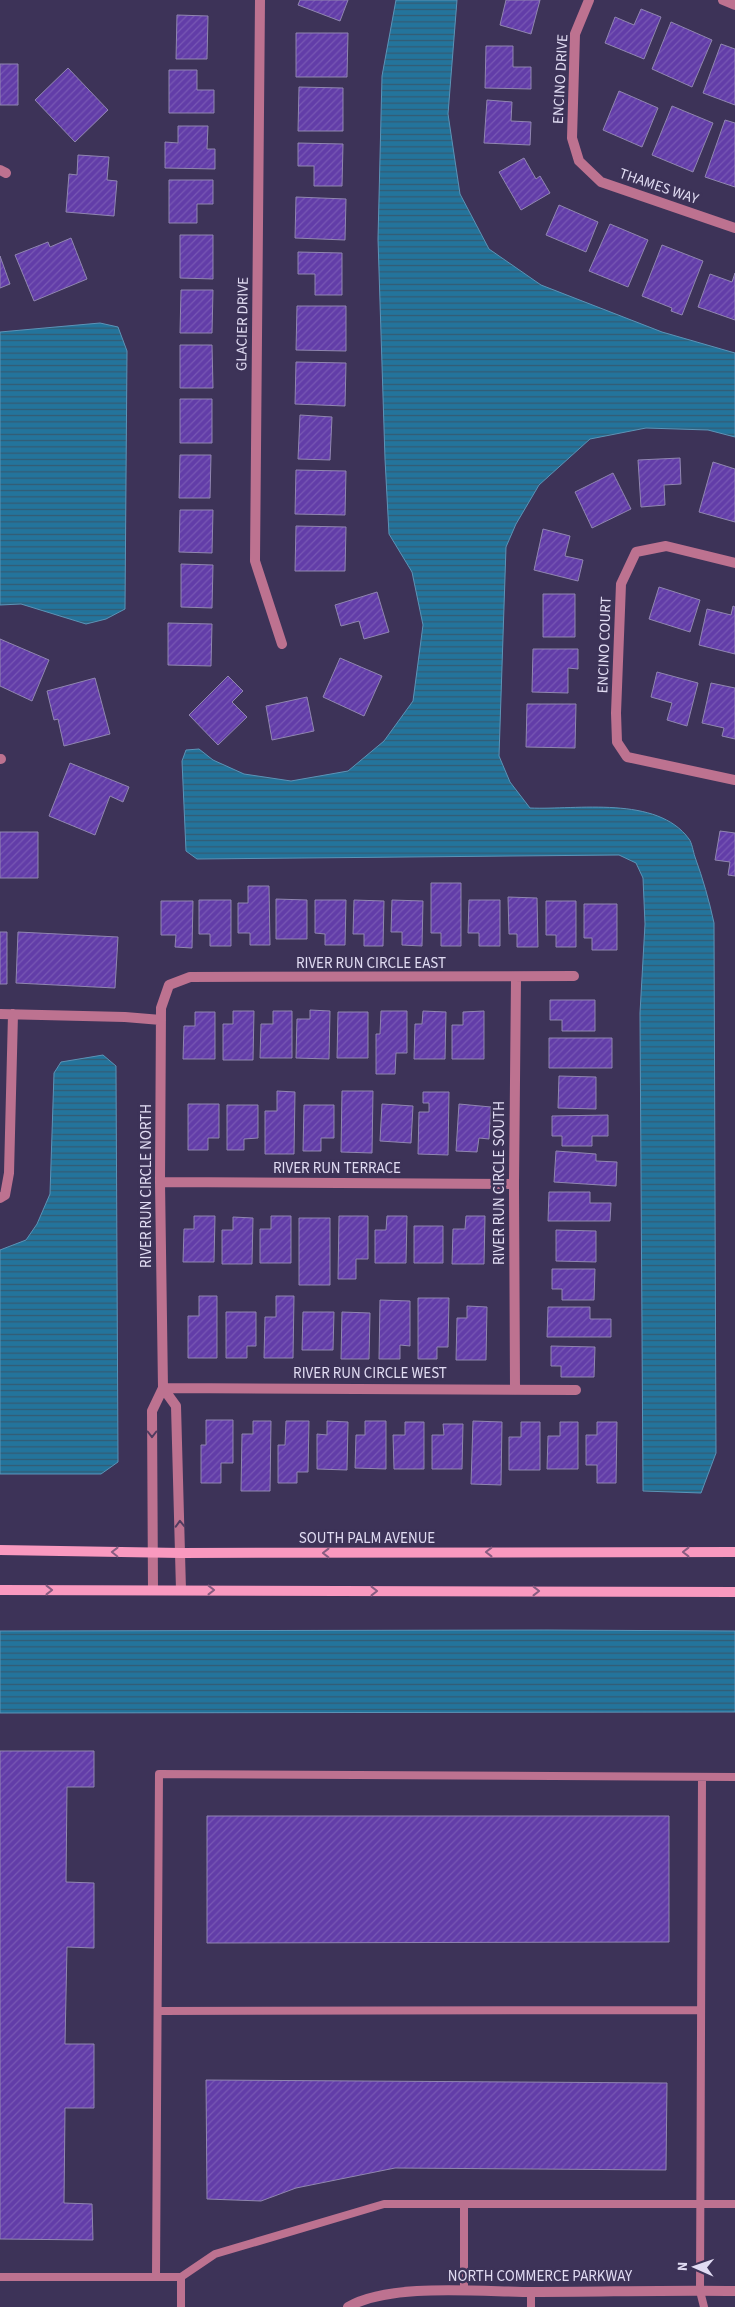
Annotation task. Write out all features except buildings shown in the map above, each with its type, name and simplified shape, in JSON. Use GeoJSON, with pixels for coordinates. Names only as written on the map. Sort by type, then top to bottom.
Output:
{"type":"FeatureCollection","features":[{"type":"Feature","properties":{"kind":"main road","name":"SOUTH PALM AVENUE"},"geometry":{"type":"LineString","coordinates":[[0,1550],[181,1553],[735,1552]]}},
{"type":"Feature","properties":{"kind":"main road"},"geometry":{"type":"LineString","coordinates":[[0,1590],[735,1592]]}},
{"type":"Feature","properties":{"kind":"street","name":"GLACIER DRIVE"},"geometry":{"type":"LineString","coordinates":[[260,0],[255,561],[282,644]]}},
{"type":"Feature","properties":{"kind":"street","name":"ENCINO DRIVE"},"geometry":{"type":"LineString","coordinates":[[579,161],[572,138],[575,34],[589,0]]}},
{"type":"Feature","properties":{"kind":"street"},"geometry":{"type":"LineString","coordinates":[[723,0],[735,5]]}},
{"type":"Feature","properties":{"kind":"street","name":"THAMES WAY"},"geometry":{"type":"LineString","coordinates":[[579,161],[601,182],[735,228]]}},
{"type":"Feature","properties":{"kind":"street","name":"ENCINO COURT"},"geometry":{"type":"LineString","coordinates":[[735,563],[666,546],[636,552],[621,584],[616,713],[617,742],[627,757],[735,780]]}},
{"type":"Feature","properties":{"kind":"street","name":"RIVER RUN CIRCLE EAST"},"geometry":{"type":"LineString","coordinates":[[169,985],[190,977],[516,978],[574,976]]}},
{"type":"Feature","properties":{"kind":"street","name":"RIVER RUN CIRCLE SOUTH"},"geometry":{"type":"LineString","coordinates":[[515,1389],[516,978]]}},
{"type":"Feature","properties":{"kind":"street","name":"RIVER RUN CIRCLE NORTH"},"geometry":{"type":"LineString","coordinates":[[153,1590],[152,1410],[163,1388],[160,1182],[161,1008],[169,985]]}},
{"type":"Feature","properties":{"kind":"street"},"geometry":{"type":"LineString","coordinates":[[0,1014],[125,1017],[161,1020]]}},
{"type":"Feature","properties":{"kind":"street"},"geometry":{"type":"LineString","coordinates":[[0,1198],[4,1195],[9,1173],[5,1124],[13,1014]]}},
{"type":"Feature","properties":{"kind":"street","name":"RIVER RUN TERRACE"},"geometry":{"type":"LineString","coordinates":[[160,1182],[514,1184]]}},
{"type":"Feature","properties":{"kind":"street"},"geometry":{"type":"LineString","coordinates":[[163,1388],[176,1406],[181,1590]]}},
{"type":"Feature","properties":{"kind":"street","name":"RIVER RUN CIRCLE WEST"},"geometry":{"type":"LineString","coordinates":[[163,1388],[576,1390]]}},
{"type":"Feature","properties":{"kind":"street","name":"NORTH COMMERCE PARKWAY"},"geometry":{"type":"LineString","coordinates":[[348,2307],[388,2293],[464,2290],[531,2292],[735,2291]]}},
{"type":"Feature","properties":{"kind":"lane"},"geometry":{"type":"LineString","coordinates":[[156,2277],[159,1774],[735,1777]]}},
{"type":"Feature","properties":{"kind":"lane"},"geometry":{"type":"LineString","coordinates":[[702,1777],[700,2290],[704,2307]]}},
{"type":"Feature","properties":{"kind":"lane"},"geometry":{"type":"LineString","coordinates":[[158,2011],[702,2010]]}},
{"type":"Feature","properties":{"kind":"lane"},"geometry":{"type":"LineString","coordinates":[[0,2277],[181,2277],[214,2254],[384,2204],[735,2204]]}},
{"type":"Feature","properties":{"kind":"lane"},"geometry":{"type":"LineString","coordinates":[[464,2204],[464,2290]]}},
{"type":"Feature","properties":{"kind":"lane"},"geometry":{"type":"LineString","coordinates":[[181,2277],[181,2307]]}},
{"type":"Feature","properties":{"kind":"lane"},"geometry":{"type":"LineString","coordinates":[[531,2292],[531,2307]]}},
{"type":"Feature","properties":{"kind":"water"},"geometry":{"type":"Polygon","coordinates":[[[396,0],[457,0],[448,114],[460,194],[489,249],[541,285],[662,332],[735,353],[735,437],[708,430],[646,428],[590,439],[539,485],[516,524],[506,547],[499,756],[510,782],[530,808],[593,807],[637,810],[657,816],[675,825],[690,841],[708,898],[714,923],[716,1453],[701,1493],[643,1491],[640,1013],[645,924],[643,878],[636,863],[619,855],[197,859],[186,851],[182,761],[186,750],[199,749],[213,760],[244,774],[291,781],[348,771],[384,741],[413,701],[423,625],[412,572],[389,534],[378,239],[382,76],[396,0]]]}},
{"type":"Feature","properties":{"kind":"water"},"geometry":{"type":"Polygon","coordinates":[[[100,323],[118,327],[127,351],[125,609],[106,619],[86,624],[21,604],[0,605],[0,332],[100,323]]]}},
{"type":"Feature","properties":{"kind":"water"},"geometry":{"type":"Polygon","coordinates":[[[103,1055],[116,1066],[118,1462],[101,1474],[0,1474],[0,1250],[26,1240],[37,1224],[50,1194],[54,1073],[61,1062],[103,1055]]]}},
{"type":"Feature","properties":{"kind":"water"},"geometry":{"type":"Polygon","coordinates":[[[0,1631],[735,1631],[735,1712],[0,1713],[0,1631]]]}}]}
